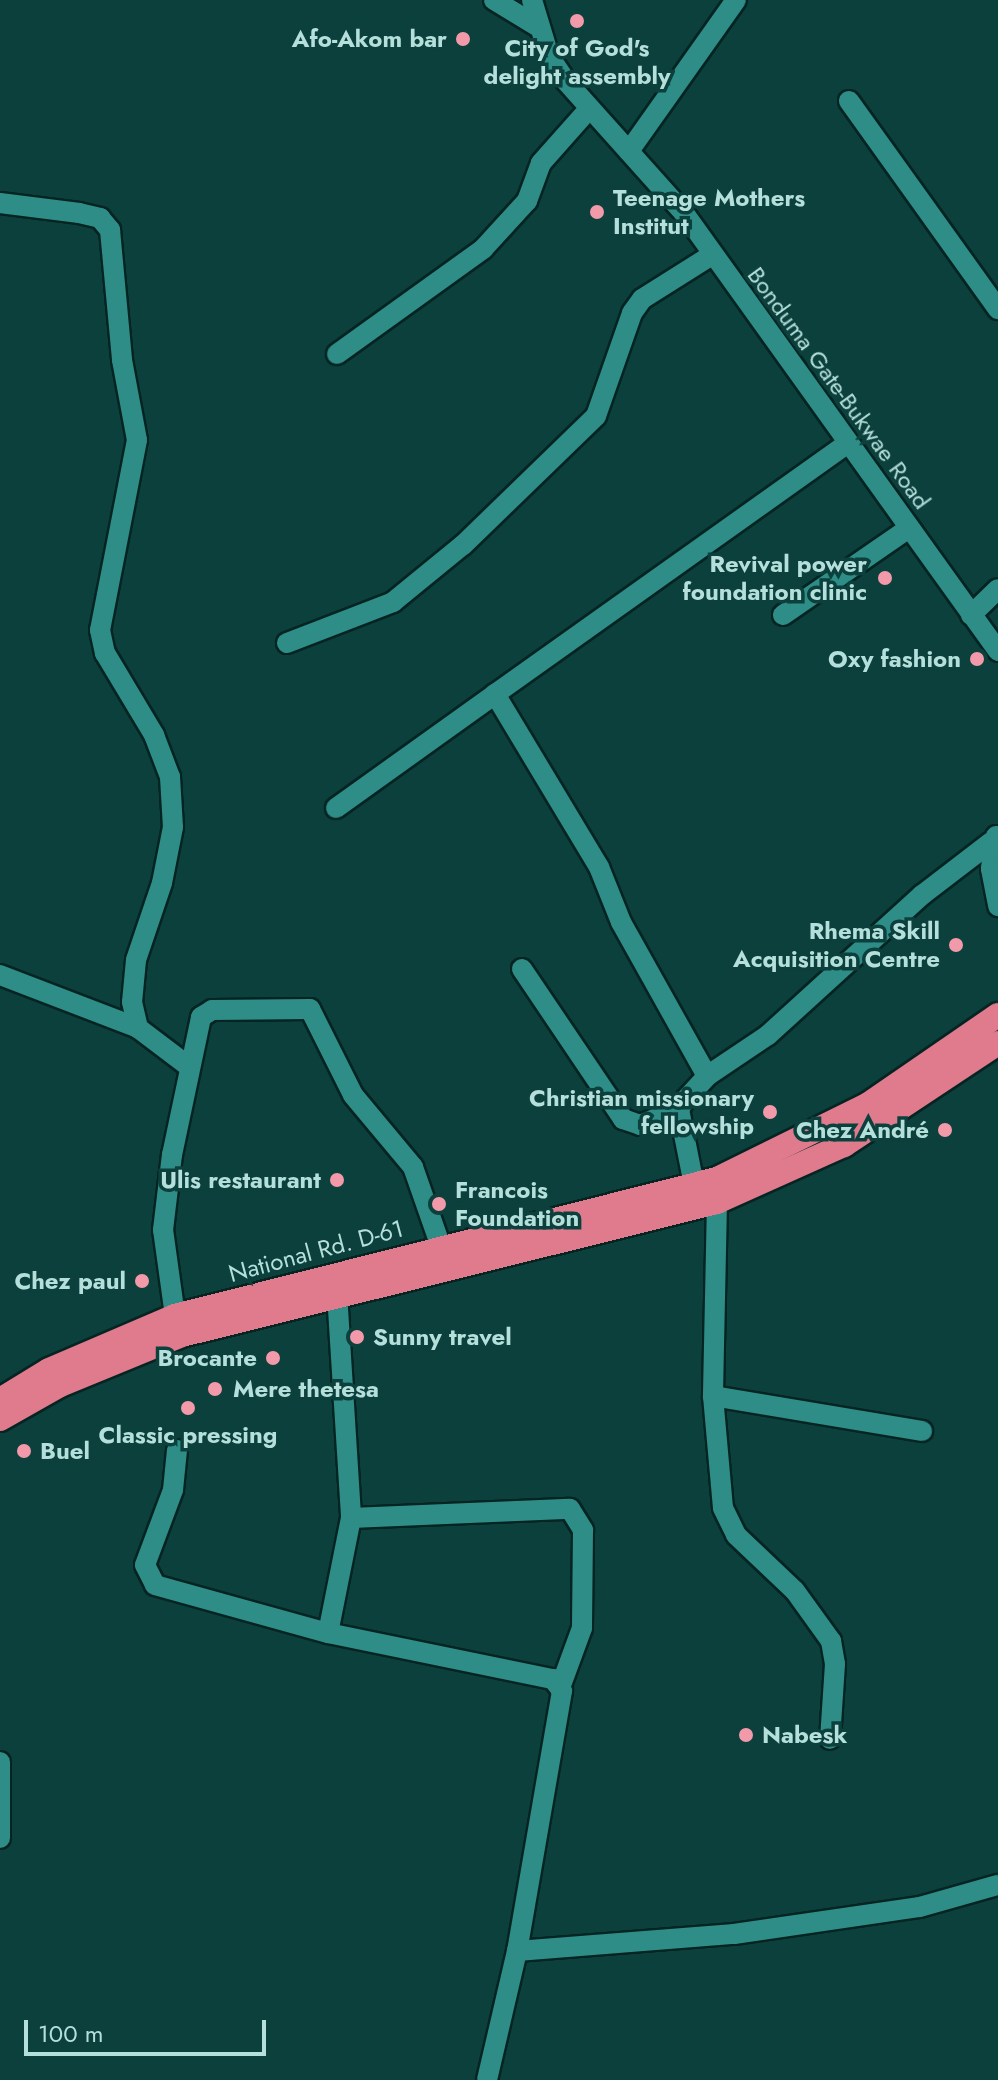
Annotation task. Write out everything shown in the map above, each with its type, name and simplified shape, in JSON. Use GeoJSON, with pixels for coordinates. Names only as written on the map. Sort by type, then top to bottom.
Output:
{"type":"FeatureCollection","features":[{"type":"Feature","properties":{"kind":"highway","name":"National Rd. D-61"},"geometry":{"type":"LineString","coordinates":[[0,1400],[49,1370],[175,1316],[694,1185],[809,1137],[867,1105],[998,1015]]}},
{"type":"Feature","properties":{"kind":"highway","name":"National Rd. D-61"},"geometry":{"type":"LineString","coordinates":[[0,1419],[60,1385],[169,1340],[337,1293],[717,1202],[844,1145],[998,1043]]}},
{"type":"Feature","properties":{"kind":"street"},"geometry":{"type":"LineString","coordinates":[[494,0],[537,26]]}},
{"type":"Feature","properties":{"kind":"street","name":"Bonduma Gate-Bukwae Road"},"geometry":{"type":"LineString","coordinates":[[532,0],[537,26],[549,56],[588,110],[684,213],[998,651]]}},
{"type":"Feature","properties":{"kind":"street"},"geometry":{"type":"LineString","coordinates":[[629,151],[736,0]]}},
{"type":"Feature","properties":{"kind":"street"},"geometry":{"type":"LineString","coordinates":[[849,101],[998,309]]}},
{"type":"Feature","properties":{"kind":"street"},"geometry":{"type":"LineString","coordinates":[[337,354],[483,249],[527,201],[541,163],[588,110]]}},
{"type":"Feature","properties":{"kind":"street"},"geometry":{"type":"LineString","coordinates":[[0,203],[100,218],[110,230],[122,360],[137,440],[122,539],[103,600],[100,630],[105,653],[154,735],[170,777],[173,827],[162,883],[136,960],[132,1002],[138,1028]]}},
{"type":"Feature","properties":{"kind":"street"},"geometry":{"type":"LineString","coordinates":[[287,643],[393,602],[463,545],[596,416],[632,313],[642,299],[712,255]]}},
{"type":"Feature","properties":{"kind":"street"},"geometry":{"type":"LineString","coordinates":[[336,808],[847,444]]}},
{"type":"Feature","properties":{"kind":"street"},"geometry":{"type":"LineString","coordinates":[[783,615],[909,528]]}},
{"type":"Feature","properties":{"kind":"street"},"geometry":{"type":"LineString","coordinates":[[971,615],[998,589]]}},
{"type":"Feature","properties":{"kind":"street"},"geometry":{"type":"LineString","coordinates":[[495,694],[599,867],[621,922],[707,1076]]}},
{"type":"Feature","properties":{"kind":"street"},"geometry":{"type":"LineString","coordinates":[[522,969],[623,1119],[640,1125],[679,1109],[707,1076],[768,1035],[922,895],[994,837]]}},
{"type":"Feature","properties":{"kind":"street"},"geometry":{"type":"LineString","coordinates":[[994,837],[998,906]]}},
{"type":"Feature","properties":{"kind":"street"},"geometry":{"type":"LineString","coordinates":[[0,975],[138,1028],[188,1066]]}},
{"type":"Feature","properties":{"kind":"street"},"geometry":{"type":"LineString","coordinates":[[175,1316],[163,1230],[188,1066],[201,1017],[212,1010],[310,1009],[353,1095],[413,1167],[441,1247]]}},
{"type":"Feature","properties":{"kind":"street"},"geometry":{"type":"LineString","coordinates":[[679,1109],[694,1185]]}},
{"type":"Feature","properties":{"kind":"street"},"geometry":{"type":"LineString","coordinates":[[717,1202],[713,1396],[723,1508],[736,1535],[795,1591],[831,1641],[835,1664],[830,1739]]}},
{"type":"Feature","properties":{"kind":"street"},"geometry":{"type":"LineString","coordinates":[[328,1633],[351,1518],[337,1293]]}},
{"type":"Feature","properties":{"kind":"street"},"geometry":{"type":"LineString","coordinates":[[713,1396],[922,1431]]}},
{"type":"Feature","properties":{"kind":"street"},"geometry":{"type":"LineString","coordinates":[[177,1450],[173,1490],[145,1565],[155,1585],[328,1633],[561,1685]]}},
{"type":"Feature","properties":{"kind":"street"},"geometry":{"type":"LineString","coordinates":[[351,1518],[570,1509],[583,1530],[582,1628],[561,1685],[517,1951],[487,2080]]}},
{"type":"Feature","properties":{"kind":"street"},"geometry":{"type":"LineString","coordinates":[[0,1762],[0,1838]]}},
{"type":"Feature","properties":{"kind":"street"},"geometry":{"type":"LineString","coordinates":[[517,1951],[734,1934],[920,1907],[998,1885]]}},
{"type":"Feature","properties":{"kind":"place","name":"City of God's delight assembly"},"geometry":{"type":"Point","coordinates":[577,21]}},
{"type":"Feature","properties":{"kind":"place","name":"Afo-Akom bar"},"geometry":{"type":"Point","coordinates":[463,39]}},
{"type":"Feature","properties":{"kind":"place","name":"Teenage Mothers Institut"},"geometry":{"type":"Point","coordinates":[597,212]}},
{"type":"Feature","properties":{"kind":"place","name":"Revival power foundation clinic"},"geometry":{"type":"Point","coordinates":[885,578]}},
{"type":"Feature","properties":{"kind":"place","name":"Oxy fashion"},"geometry":{"type":"Point","coordinates":[977,659]}},
{"type":"Feature","properties":{"kind":"place","name":"Rhema Skill Acquisition Centre"},"geometry":{"type":"Point","coordinates":[956,945]}},
{"type":"Feature","properties":{"kind":"place","name":"Christian missionary fellowship"},"geometry":{"type":"Point","coordinates":[770,1112]}},
{"type":"Feature","properties":{"kind":"place","name":"Chez André"},"geometry":{"type":"Point","coordinates":[945,1130]}},
{"type":"Feature","properties":{"kind":"place","name":"Ulis restaurant"},"geometry":{"type":"Point","coordinates":[337,1180]}},
{"type":"Feature","properties":{"kind":"place","name":"Francois Foundation"},"geometry":{"type":"Point","coordinates":[439,1204]}},
{"type":"Feature","properties":{"kind":"place","name":"Chez paul"},"geometry":{"type":"Point","coordinates":[142,1281]}},
{"type":"Feature","properties":{"kind":"place","name":"Sunny travel"},"geometry":{"type":"Point","coordinates":[357,1337]}},
{"type":"Feature","properties":{"kind":"place","name":"Brocante"},"geometry":{"type":"Point","coordinates":[273,1358]}},
{"type":"Feature","properties":{"kind":"place","name":"Mere thetesa"},"geometry":{"type":"Point","coordinates":[215,1389]}},
{"type":"Feature","properties":{"kind":"place","name":"Classic pressing"},"geometry":{"type":"Point","coordinates":[188,1408]}},
{"type":"Feature","properties":{"kind":"place","name":"Buel"},"geometry":{"type":"Point","coordinates":[24,1451]}},
{"type":"Feature","properties":{"kind":"place","name":"Nabesk"},"geometry":{"type":"Point","coordinates":[746,1735]}}]}
